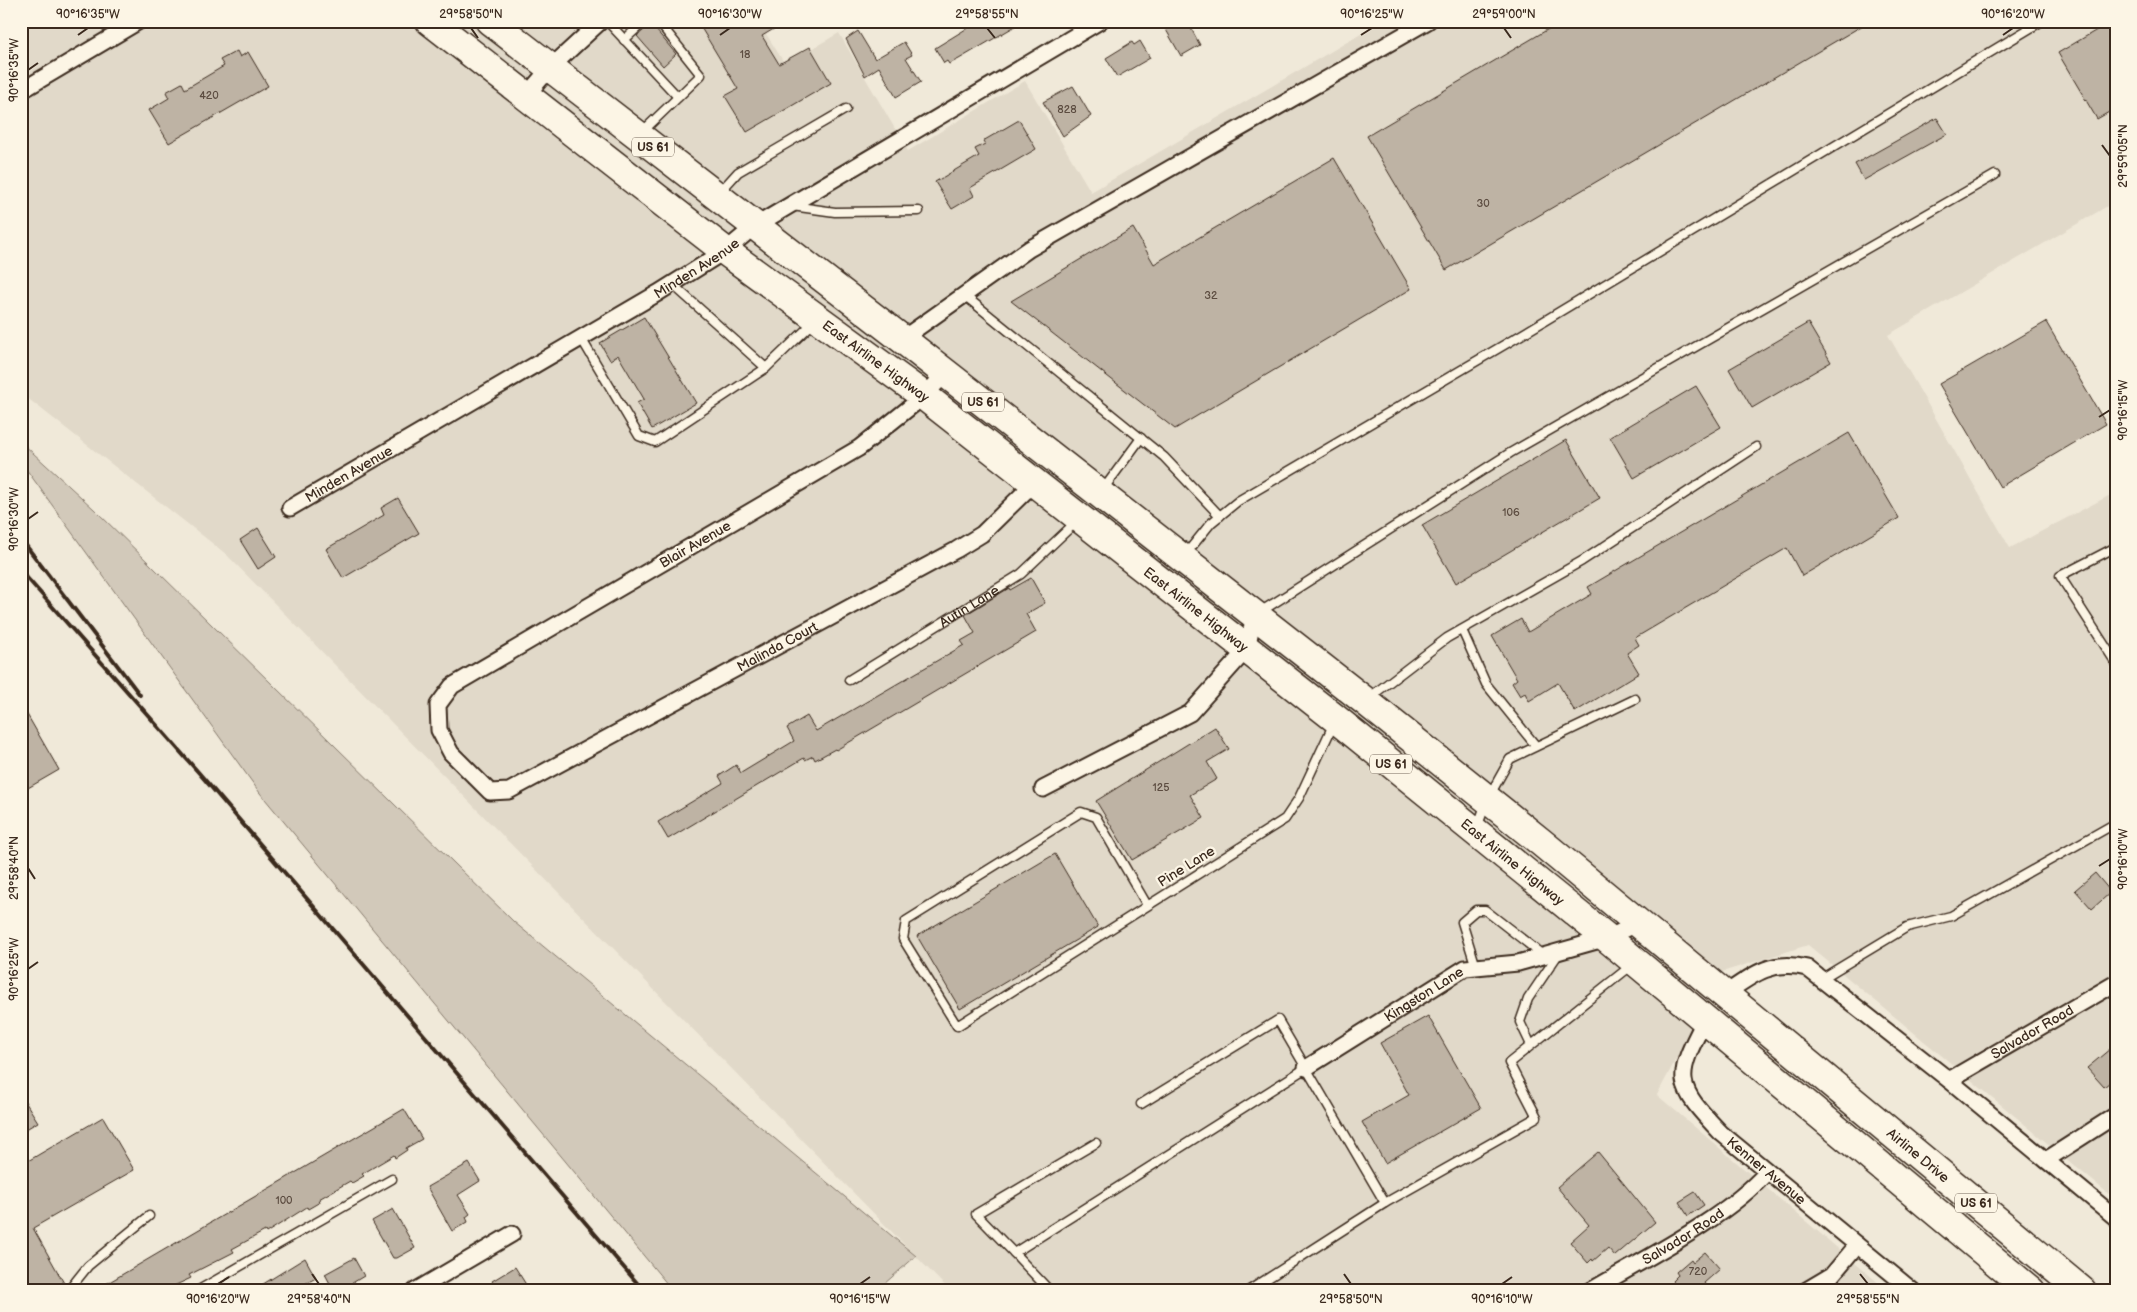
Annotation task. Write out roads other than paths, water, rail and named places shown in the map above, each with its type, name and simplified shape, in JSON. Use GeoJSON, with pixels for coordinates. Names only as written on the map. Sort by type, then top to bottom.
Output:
{"type":"FeatureCollection","features":[{"type":"Feature","properties":{"kind":"highway","name":"US 61"},"geometry":{"type":"LineString","coordinates":[[430,21],[525,97]]}},
{"type":"Feature","properties":{"kind":"highway","name":"US 61"},"geometry":{"type":"LineString","coordinates":[[490,21],[1365,700],[1725,994]]}},
{"type":"Feature","properties":{"kind":"highway","name":"East Airline Highway"},"geometry":{"type":"LineString","coordinates":[[525,97],[724,251],[924,396],[1336,718],[1475,833],[1607,938],[1850,1143],[2031,1291]]}},
{"type":"Feature","properties":{"kind":"highway","name":"Airline Drive"},"geometry":{"type":"LineString","coordinates":[[1725,994],[1869,1116],[2082,1291]]}},
{"type":"Feature","properties":{"kind":"street"},"geometry":{"type":"LineString","coordinates":[[21,91],[139,21]]}},
{"type":"Feature","properties":{"kind":"street"},"geometry":{"type":"LineString","coordinates":[[525,97],[550,68],[601,21]]}},
{"type":"Feature","properties":{"kind":"street","name":"Minden Avenue"},"geometry":{"type":"LineString","coordinates":[[290,508],[581,338],[724,251],[755,226],[1100,21]]}},
{"type":"Feature","properties":{"kind":"street"},"geometry":{"type":"LineString","coordinates":[[902,339],[1029,250],[1428,21]]}},
{"type":"Feature","properties":{"kind":"street","name":"Blair Avenue"},"geometry":{"type":"LineString","coordinates":[[506,792],[490,792],[451,753],[439,730],[438,705],[452,686],[859,448],[924,396],[946,373]]}},
{"type":"Feature","properties":{"kind":"street","name":"Malinda Court"},"geometry":{"type":"LineString","coordinates":[[506,792],[956,550],[982,534],[1035,482]]}},
{"type":"Feature","properties":{"kind":"street"},"geometry":{"type":"LineString","coordinates":[[1043,789],[1190,712],[1247,649],[1254,615]]}},
{"type":"Feature","properties":{"kind":"street","name":"Kingston Lane"},"geometry":{"type":"LineString","coordinates":[[1306,1068],[1465,968],[1518,963],[1607,938],[1639,924]]}},
{"type":"Feature","properties":{"kind":"street"},"geometry":{"type":"LineString","coordinates":[[1725,994],[1750,977],[1784,964],[1807,968],[1949,1080],[2116,1218]]}},
{"type":"Feature","properties":{"kind":"street","name":"Salvador Road"},"geometry":{"type":"LineString","coordinates":[[1949,1080],[2116,983]]}},
{"type":"Feature","properties":{"kind":"street","name":"Kenner Avenue"},"geometry":{"type":"LineString","coordinates":[[1705,1020],[1686,1058],[1684,1087],[1694,1105],[1720,1133],[1913,1291]]}},
{"type":"Feature","properties":{"kind":"street"},"geometry":{"type":"LineString","coordinates":[[2046,1160],[2116,1115]]}},
{"type":"Feature","properties":{"kind":"street","name":"Salvador Road"},"geometry":{"type":"LineString","coordinates":[[1590,1291],[1686,1234],[1749,1192],[1767,1172]]}},
{"type":"Feature","properties":{"kind":"street"},"geometry":{"type":"LineString","coordinates":[[415,1291],[512,1234]]}},
{"type":"Feature","properties":{"kind":"street"},"geometry":{"type":"LineString","coordinates":[[1805,1291],[1832,1275],[1857,1245]]}},
{"type":"Feature","properties":{"kind":"lane"},"geometry":{"type":"LineString","coordinates":[[606,21],[678,98]]}},
{"type":"Feature","properties":{"kind":"lane"},"geometry":{"type":"LineString","coordinates":[[624,40],[645,21]]}},
{"type":"Feature","properties":{"kind":"lane"},"geometry":{"type":"LineString","coordinates":[[638,136],[701,75],[658,21]]}},
{"type":"Feature","properties":{"kind":"lane"},"geometry":{"type":"LineString","coordinates":[[1182,558],[1211,523],[1238,501],[1521,335],[2042,21]]}},
{"type":"Feature","properties":{"kind":"lane"},"geometry":{"type":"LineString","coordinates":[[716,196],[738,172],[846,109]]}},
{"type":"Feature","properties":{"kind":"lane"},"geometry":{"type":"LineString","coordinates":[[1254,615],[1510,453],[1996,175]]}},
{"type":"Feature","properties":{"kind":"lane"},"geometry":{"type":"LineString","coordinates":[[790,206],[835,212],[919,211]]}},
{"type":"Feature","properties":{"kind":"lane"},"geometry":{"type":"LineString","coordinates":[[671,283],[766,368]]}},
{"type":"Feature","properties":{"kind":"lane"},"geometry":{"type":"LineString","coordinates":[[964,295],[1177,469],[1220,516]]}},
{"type":"Feature","properties":{"kind":"lane"},"geometry":{"type":"LineString","coordinates":[[581,338],[639,436],[655,442],[766,368],[818,318]]}},
{"type":"Feature","properties":{"kind":"lane"},"geometry":{"type":"LineString","coordinates":[[1100,494],[1141,438]]}},
{"type":"Feature","properties":{"kind":"lane"},"geometry":{"type":"LineString","coordinates":[[1365,700],[1448,638],[1582,561],[1756,447]]}},
{"type":"Feature","properties":{"kind":"lane","name":"Autin Lane"},"geometry":{"type":"LineString","coordinates":[[849,680],[1021,574],[1080,518]]}},
{"type":"Feature","properties":{"kind":"lane"},"geometry":{"type":"LineString","coordinates":[[2116,547],[2060,576],[2116,663]]}},
{"type":"Feature","properties":{"kind":"lane"},"geometry":{"type":"LineString","coordinates":[[1462,630],[1486,684],[1536,746]]}},
{"type":"Feature","properties":{"kind":"lane"},"geometry":{"type":"LineString","coordinates":[[1475,833],[1487,800],[1510,759],[1636,699]]}},
{"type":"Feature","properties":{"kind":"lane","name":"Pine Lane"},"geometry":{"type":"LineString","coordinates":[[1147,905],[1096,817],[1082,812],[906,921],[903,939],[957,1026],[1285,819],[1300,798],[1336,718]]}},
{"type":"Feature","properties":{"kind":"lane"},"geometry":{"type":"LineString","coordinates":[[1821,979],[1907,927],[1951,916],[2116,823]]}},
{"type":"Feature","properties":{"kind":"lane"},"geometry":{"type":"LineString","coordinates":[[1476,967],[1462,922],[1476,910],[1485,910],[1544,956]]}},
{"type":"Feature","properties":{"kind":"lane"},"geometry":{"type":"LineString","coordinates":[[1531,1045],[1520,1022],[1528,999],[1560,952]]}},
{"type":"Feature","properties":{"kind":"lane"},"geometry":{"type":"LineString","coordinates":[[1248,1291],[1385,1203],[1537,1117],[1509,1063],[1635,962]]}},
{"type":"Feature","properties":{"kind":"lane"},"geometry":{"type":"LineString","coordinates":[[1141,1104],[1278,1020],[1385,1203]]}},
{"type":"Feature","properties":{"kind":"lane"},"geometry":{"type":"LineString","coordinates":[[1014,1253],[1306,1068]]}},
{"type":"Feature","properties":{"kind":"lane"},"geometry":{"type":"LineString","coordinates":[[1050,1291],[976,1214],[1096,1143]]}},
{"type":"Feature","properties":{"kind":"lane"},"geometry":{"type":"LineString","coordinates":[[197,1291],[392,1179]]}},
{"type":"Feature","properties":{"kind":"lane"},"geometry":{"type":"LineString","coordinates":[[68,1291],[88,1266],[149,1216]]}},
{"type":"Feature","properties":{"kind":"railway"},"geometry":{"type":"LineString","coordinates":[[21,539],[140,695]]}},
{"type":"Feature","properties":{"kind":"railway"},"geometry":{"type":"LineString","coordinates":[[21,571],[199,773],[644,1291]]}}]}
